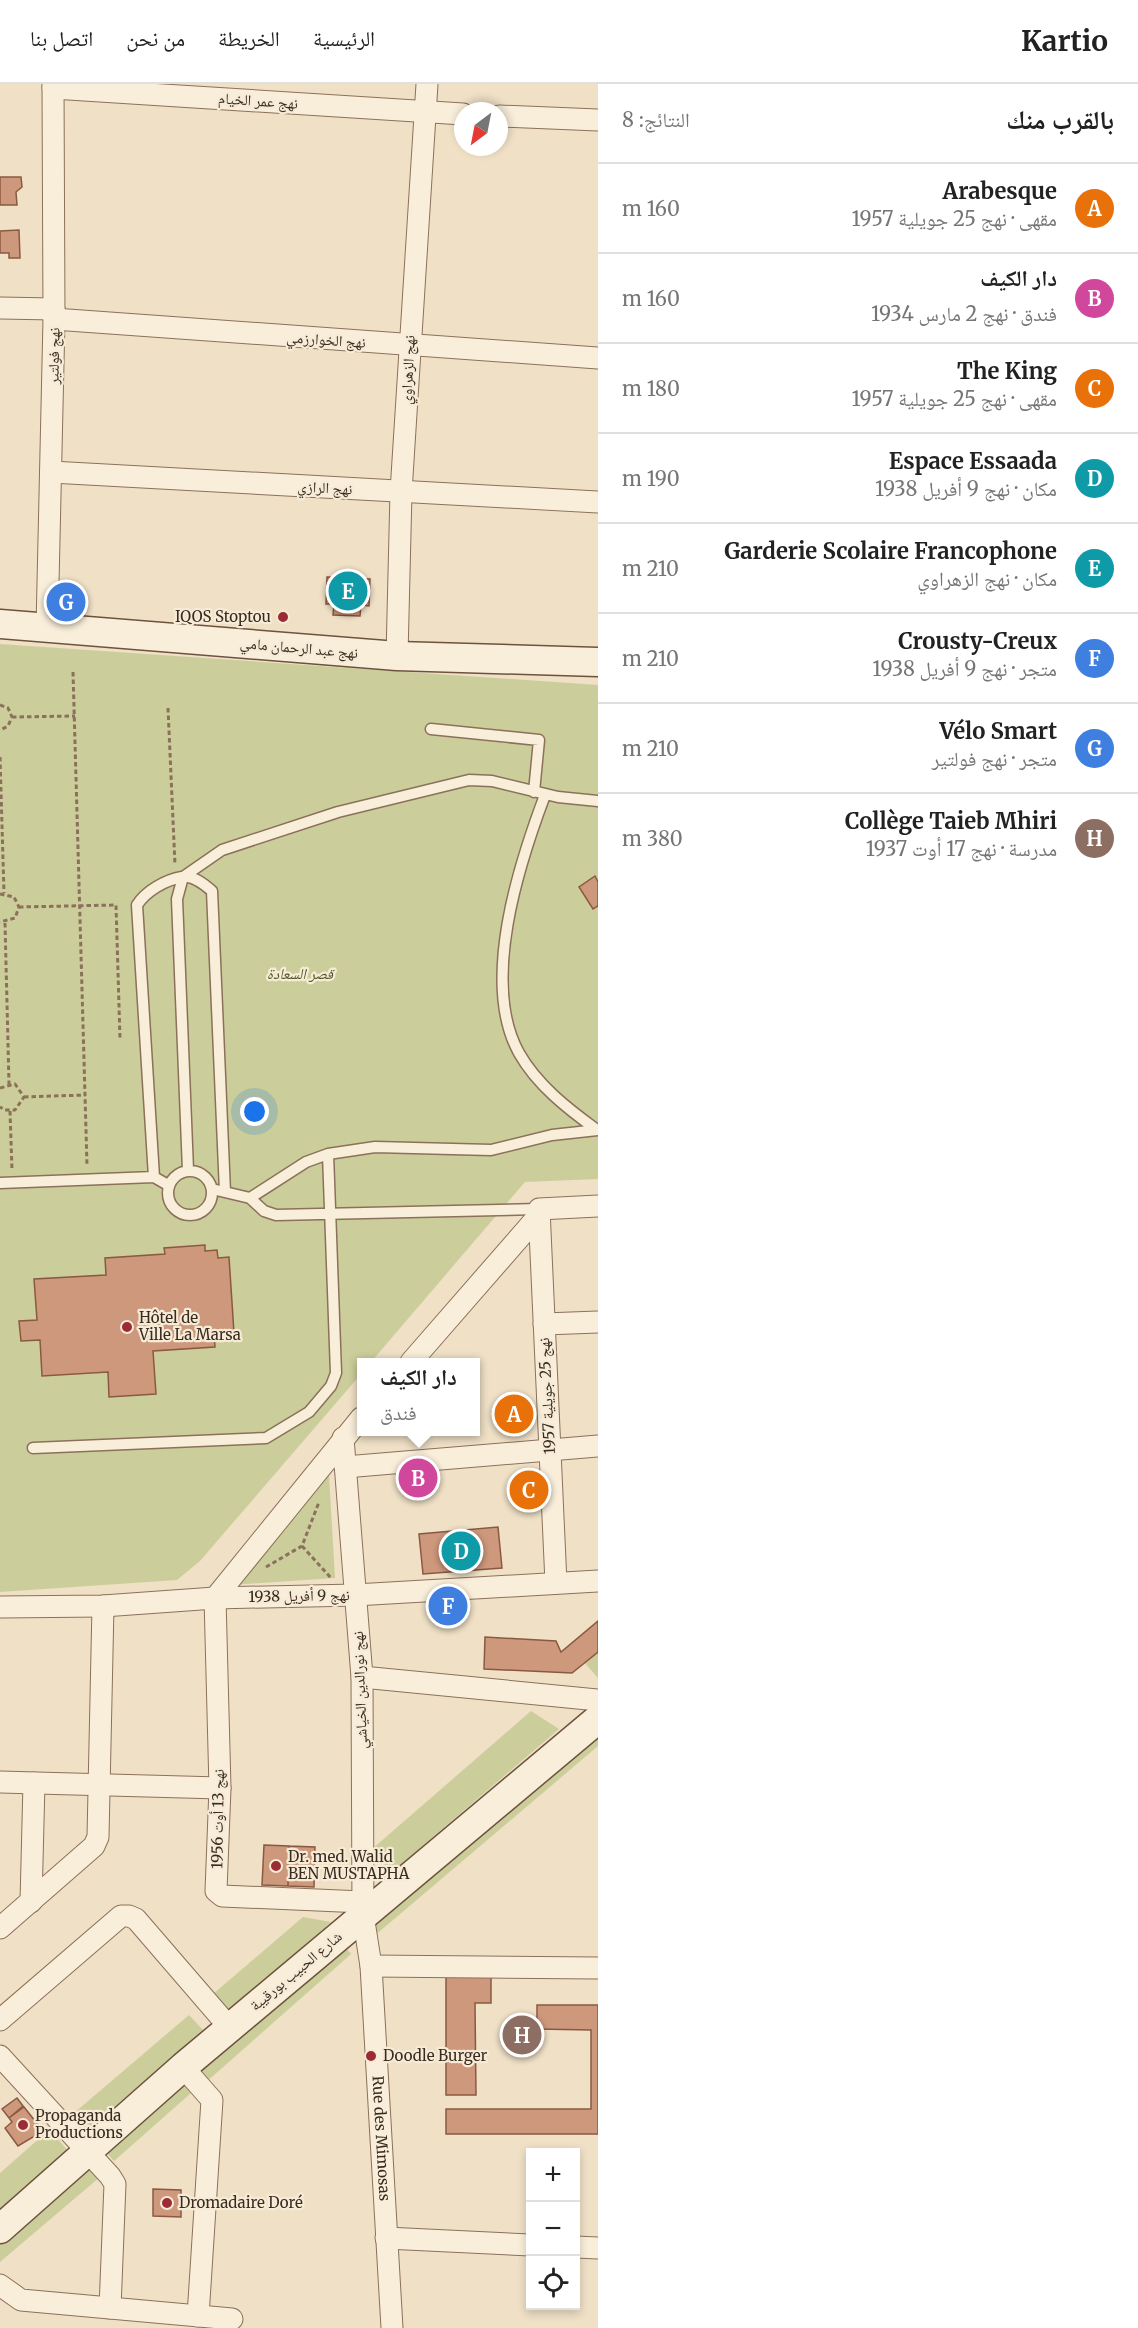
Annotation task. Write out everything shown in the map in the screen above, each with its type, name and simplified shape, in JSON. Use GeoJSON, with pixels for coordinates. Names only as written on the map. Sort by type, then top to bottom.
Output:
{"type":"FeatureCollection","features":[{"type":"Feature","properties":{"kind":"main road","name":"نهج عبد الرحمان مامي"},"geometry":{"type":"LineString","coordinates":[[0,624],[397,656],[598,662]]}},
{"type":"Feature","properties":{"kind":"main road","name":"شارع الحبيب بورقيبة"},"geometry":{"type":"LineString","coordinates":[[0,2229],[363,1908],[598,1719]]}},
{"type":"Feature","properties":{"kind":"street","name":"نهج الزهراوي"},"geometry":{"type":"LineString","coordinates":[[397,656],[401,492],[427,84]]}},
{"type":"Feature","properties":{"kind":"street","name":"نهج عمر الخيام"},"geometry":{"type":"LineString","coordinates":[[53,86],[454,114]]}},
{"type":"Feature","properties":{"kind":"street","name":"نهج فولتير"},"geometry":{"type":"LineString","coordinates":[[48,628],[54,314],[53,86]]}},
{"type":"Feature","properties":{"kind":"street"},"geometry":{"type":"LineString","coordinates":[[508,116],[598,120]]}},
{"type":"Feature","properties":{"kind":"street","name":"نهج الخوارزمي"},"geometry":{"type":"LineString","coordinates":[[0,308],[409,346],[598,358]]}},
{"type":"Feature","properties":{"kind":"street","name":"نهج الرازي"},"geometry":{"type":"LineString","coordinates":[[51,472],[598,502]]}},
{"type":"Feature","properties":{"kind":"street"},"geometry":{"type":"LineString","coordinates":[[414,1358],[540,1212],[598,1206]]}},
{"type":"Feature","properties":{"kind":"street","name":"نهج 25 جويلية 1957"},"geometry":{"type":"LineString","coordinates":[[540,1212],[556,1583]]}},
{"type":"Feature","properties":{"kind":"street"},"geometry":{"type":"LineString","coordinates":[[544,1324],[598,1322]]}},
{"type":"Feature","properties":{"kind":"street"},"geometry":{"type":"LineString","coordinates":[[215,1598],[357,1422]]}},
{"type":"Feature","properties":{"kind":"street","name":"نهج نورالدين الخياشي"},"geometry":{"type":"LineString","coordinates":[[343,1438],[349,1596],[362,1677],[363,1908]]}},
{"type":"Feature","properties":{"kind":"street"},"geometry":{"type":"LineString","coordinates":[[345,1467],[598,1446]]}},
{"type":"Feature","properties":{"kind":"street","name":"نهج 9 أفريل 1938"},"geometry":{"type":"LineString","coordinates":[[0,1607],[103,1606],[215,1598],[349,1596],[598,1581]]}},
{"type":"Feature","properties":{"kind":"street","name":"نهج 13 أوت 1956"},"geometry":{"type":"LineString","coordinates":[[215,1598],[220,1788],[216,1891],[218,1895],[363,1908]]}},
{"type":"Feature","properties":{"kind":"street"},"geometry":{"type":"LineString","coordinates":[[0,1928],[97,1842],[103,1606]]}},
{"type":"Feature","properties":{"kind":"street"},"geometry":{"type":"LineString","coordinates":[[362,1677],[598,1700]]}},
{"type":"Feature","properties":{"kind":"street"},"geometry":{"type":"LineString","coordinates":[[0,1782],[220,1788]]}},
{"type":"Feature","properties":{"kind":"street"},"geometry":{"type":"LineString","coordinates":[[31,1902],[34,1783]]}},
{"type":"Feature","properties":{"kind":"street","name":"Rue des Mimosas"},"geometry":{"type":"LineString","coordinates":[[363,1908],[371,1966],[392,2328]]}},
{"type":"Feature","properties":{"kind":"street"},"geometry":{"type":"LineString","coordinates":[[0,2020],[121,1916],[129,1916],[135,1919],[230,2028]]}},
{"type":"Feature","properties":{"kind":"street"},"geometry":{"type":"LineString","coordinates":[[371,1966],[598,1968]]}},
{"type":"Feature","properties":{"kind":"street"},"geometry":{"type":"LineString","coordinates":[[0,2056],[88,2151],[115,2184],[111,2308]]}},
{"type":"Feature","properties":{"kind":"street"},"geometry":{"type":"LineString","coordinates":[[183,2067],[212,2100],[198,2316]]}},
{"type":"Feature","properties":{"kind":"street"},"geometry":{"type":"LineString","coordinates":[[386,2238],[526,2245]]}},
{"type":"Feature","properties":{"kind":"street"},"geometry":{"type":"LineString","coordinates":[[580,2247],[598,2248]]}},
{"type":"Feature","properties":{"kind":"street"},"geometry":{"type":"LineString","coordinates":[[0,2285],[21,2300],[232,2319]]}},
{"type":"Feature","properties":{"kind":"lane"},"geometry":{"type":"LineString","coordinates":[[430,729],[539,740],[539,793],[512,900],[503,989],[507,1022],[519,1053],[540,1079],[560,1102],[598,1130]]}},
{"type":"Feature","properties":{"kind":"lane"},"geometry":{"type":"LineString","coordinates":[[154,1177],[137,905],[144,893],[183,877],[222,850],[338,812],[469,780],[492,781],[539,793],[598,801]]}},
{"type":"Feature","properties":{"kind":"lane"},"geometry":{"type":"LineString","coordinates":[[183,877],[177,899],[188,1170]]}},
{"type":"Feature","properties":{"kind":"lane"},"geometry":{"type":"LineString","coordinates":[[183,877],[201,882],[212,891],[225,1192]]}},
{"type":"Feature","properties":{"kind":"lane"},"geometry":{"type":"LineString","coordinates":[[250,1198],[306,1162],[328,1154],[375,1147],[491,1150],[552,1135],[598,1130]]}},
{"type":"Feature","properties":{"kind":"lane"},"geometry":{"type":"LineString","coordinates":[[33,1448],[266,1438],[309,1412],[331,1386],[336,1373],[328,1154]]}},
{"type":"Feature","properties":{"kind":"lane"},"geometry":{"type":"LineString","coordinates":[[188,1170],[204,1176],[212,1189],[211,1202],[205,1210],[193,1216],[180,1214],[168,1202],[168,1185],[177,1174],[188,1170]]}},
{"type":"Feature","properties":{"kind":"lane"},"geometry":{"type":"LineString","coordinates":[[0,1183],[154,1177],[168,1185]]}},
{"type":"Feature","properties":{"kind":"lane"},"geometry":{"type":"LineString","coordinates":[[212,1189],[250,1198],[264,1211],[276,1215],[329,1216],[515,1208],[540,1212]]}},
{"type":"Feature","properties":{"kind":"path"},"geometry":{"type":"LineString","coordinates":[[74,672],[87,1180]]}},
{"type":"Feature","properties":{"kind":"path"},"geometry":{"type":"LineString","coordinates":[[0,705],[8,708],[12,717],[8,726],[0,730]]}},
{"type":"Feature","properties":{"kind":"path"},"geometry":{"type":"LineString","coordinates":[[168,708],[175,867],[183,877]]}},
{"type":"Feature","properties":{"kind":"path"},"geometry":{"type":"LineString","coordinates":[[12,717],[75,716]]}},
{"type":"Feature","properties":{"kind":"path"},"geometry":{"type":"LineString","coordinates":[[0,757],[2,894],[14,897],[19,907],[15,918],[5,923],[0,922]]}},
{"type":"Feature","properties":{"kind":"path"},"geometry":{"type":"LineString","coordinates":[[19,907],[116,904],[120,1039]]}},
{"type":"Feature","properties":{"kind":"path"},"geometry":{"type":"LineString","coordinates":[[5,923],[9,1083]]}},
{"type":"Feature","properties":{"kind":"path"},"geometry":{"type":"LineString","coordinates":[[0,1088],[9,1083]]}},
{"type":"Feature","properties":{"kind":"path"},"geometry":{"type":"LineString","coordinates":[[0,1107],[10,1111],[20,1107],[24,1097],[19,1087],[9,1083]]}},
{"type":"Feature","properties":{"kind":"path"},"geometry":{"type":"LineString","coordinates":[[24,1097],[85,1095]]}},
{"type":"Feature","properties":{"kind":"path"},"geometry":{"type":"LineString","coordinates":[[10,1111],[12,1181]]}},
{"type":"Feature","properties":{"kind":"path"},"geometry":{"type":"LineString","coordinates":[[321,1496],[302,1546],[349,1596]]}},
{"type":"Feature","properties":{"kind":"green space","name":"قصر السعادة"},"geometry":{"type":"Polygon","coordinates":[[[0,644],[598,685],[598,1179],[525,1182],[374,1358],[357,1358],[357,1379],[200,1561],[177,1580],[0,1592],[0,644]]]}},
{"type":"Feature","properties":{"kind":"green space"},"geometry":{"type":"Polygon","coordinates":[[[329,1475],[335,1578],[232,1585],[329,1475]]]}},
{"type":"Feature","properties":{"kind":"green space"},"geometry":{"type":"Polygon","coordinates":[[[598,1652],[598,1678],[585,1663],[598,1652]]]}},
{"type":"Feature","properties":{"kind":"green space"},"geometry":{"type":"Polygon","coordinates":[[[531,1711],[559,1729],[392,1872],[371,1850],[531,1711]]]}},
{"type":"Feature","properties":{"kind":"green space"},"geometry":{"type":"Polygon","coordinates":[[[598,1724],[598,1746],[373,1937],[370,1918],[598,1724]]]}},
{"type":"Feature","properties":{"kind":"green space"},"geometry":{"type":"Polygon","coordinates":[[[303,1917],[331,1922],[228,2012],[213,1994],[303,1917]]]}},
{"type":"Feature","properties":{"kind":"green space"},"geometry":{"type":"Polygon","coordinates":[[[341,1942],[351,1954],[205,2083],[195,2071],[341,1942]]]}},
{"type":"Feature","properties":{"kind":"green space"},"geometry":{"type":"Polygon","coordinates":[[[189,2015],[204,2031],[81,2135],[67,2119],[189,2015]]]}},
{"type":"Feature","properties":{"kind":"green space"},"geometry":{"type":"Polygon","coordinates":[[[182,2082],[191,2093],[114,2161],[104,2150],[182,2082]]]}},
{"type":"Feature","properties":{"kind":"green space"},"geometry":{"type":"Polygon","coordinates":[[[50,2129],[71,2155],[0,2215],[0,2173],[50,2129]]]}},
{"type":"Feature","properties":{"kind":"green space"},"geometry":{"type":"Polygon","coordinates":[[[90,2164],[100,2177],[0,2262],[0,2240],[90,2164]]]}},
{"type":"Feature","properties":{"kind":"building"},"geometry":{"type":"Polygon","coordinates":[[[0,177],[21,177],[22,187],[16,192],[17,205],[0,205],[0,177]]]}},
{"type":"Feature","properties":{"kind":"building"},"geometry":{"type":"Polygon","coordinates":[[[19,230],[20,258],[9,258],[9,253],[0,253],[0,231],[19,230]]]}},
{"type":"Feature","properties":{"kind":"building"},"geometry":{"type":"Polygon","coordinates":[[[327,577],[370,579],[369,606],[361,605],[360,616],[333,615],[334,604],[326,604],[327,577]]]}},
{"type":"Feature","properties":{"kind":"building"},"geometry":{"type":"Polygon","coordinates":[[[595,876],[598,882],[598,906],[593,909],[579,887],[595,876]]]}},
{"type":"Feature","properties":{"kind":"building","name":"Hôtel de Ville La Marsa"},"geometry":{"type":"Polygon","coordinates":[[[205,1245],[205,1251],[217,1250],[218,1258],[229,1257],[234,1333],[214,1334],[215,1347],[153,1351],[156,1394],[109,1397],[108,1372],[42,1376],[40,1340],[21,1341],[19,1321],[37,1320],[34,1279],[106,1275],[105,1258],[165,1254],[164,1248],[205,1245]]]}},
{"type":"Feature","properties":{"kind":"building"},"geometry":{"type":"Polygon","coordinates":[[[498,1527],[502,1568],[423,1574],[419,1534],[498,1527]]]}},
{"type":"Feature","properties":{"kind":"building"},"geometry":{"type":"Polygon","coordinates":[[[598,1621],[598,1652],[572,1673],[484,1669],[485,1637],[556,1641],[561,1652],[598,1621]]]}},
{"type":"Feature","properties":{"kind":"building","name":"Dr. med. Walid BEN MUSTAPHA"},"geometry":{"type":"Polygon","coordinates":[[[264,1845],[289,1846],[288,1886],[262,1885],[264,1845]]]}},
{"type":"Feature","properties":{"kind":"building"},"geometry":{"type":"Polygon","coordinates":[[[289,1846],[315,1847],[314,1887],[288,1886],[289,1846]]]}},
{"type":"Feature","properties":{"kind":"building"},"geometry":{"type":"Polygon","coordinates":[[[446,1974],[491,1974],[491,2003],[475,2003],[476,2095],[446,2095],[446,1974]]]}},
{"type":"Feature","properties":{"kind":"building"},"geometry":{"type":"Polygon","coordinates":[[[537,2005],[598,2005],[598,2134],[446,2134],[446,2109],[591,2109],[591,2030],[537,2029],[537,2005]]]}},
{"type":"Feature","properties":{"kind":"building"},"geometry":{"type":"Polygon","coordinates":[[[17,2098],[23,2106],[9,2118],[2,2109],[17,2098]]]}},
{"type":"Feature","properties":{"kind":"building","name":"Propaganda Productions"},"geometry":{"type":"Polygon","coordinates":[[[24,2107],[43,2131],[18,2146],[5,2128],[12,2122],[9,2118],[24,2107]]]}},
{"type":"Feature","properties":{"kind":"building","name":"Dromadaire Doré"},"geometry":{"type":"Polygon","coordinates":[[[153,2189],[181,2190],[181,2217],[153,2216],[153,2189]]]}},
{"type":"Feature","properties":{"kind":"place","name":"Garderie Scolaire Francophone"},"geometry":{"type":"Point","coordinates":[348,591]}},
{"type":"Feature","properties":{"kind":"place","name":"Vélo Smart"},"geometry":{"type":"Point","coordinates":[66,602]}},
{"type":"Feature","properties":{"kind":"place","name":"IQOS Stoptou"},"geometry":{"type":"Point","coordinates":[283,617]}},
{"type":"Feature","properties":{"kind":"place","name":"Hôtel de Ville La Marsa"},"geometry":{"type":"Point","coordinates":[127,1327]}},
{"type":"Feature","properties":{"kind":"place","name":"Arabesque"},"geometry":{"type":"Point","coordinates":[514,1414]}},
{"type":"Feature","properties":{"kind":"place","name":"دار الكيف"},"geometry":{"type":"Point","coordinates":[418,1478]}},
{"type":"Feature","properties":{"kind":"place","name":"The King"},"geometry":{"type":"Point","coordinates":[529,1490]}},
{"type":"Feature","properties":{"kind":"place","name":"Espace Essaada"},"geometry":{"type":"Point","coordinates":[461,1551]}},
{"type":"Feature","properties":{"kind":"place","name":"Crousty-Creux"},"geometry":{"type":"Point","coordinates":[448,1606]}},
{"type":"Feature","properties":{"kind":"place","name":"Dr. med. Walid BEN MUSTAPHA"},"geometry":{"type":"Point","coordinates":[276,1866]}},
{"type":"Feature","properties":{"kind":"place","name":"Collège Taieb Mhiri"},"geometry":{"type":"Point","coordinates":[522,2035]}},
{"type":"Feature","properties":{"kind":"place","name":"Doodle Burger"},"geometry":{"type":"Point","coordinates":[371,2056]}},
{"type":"Feature","properties":{"kind":"place","name":"Propaganda Productions"},"geometry":{"type":"Point","coordinates":[23,2125]}},
{"type":"Feature","properties":{"kind":"place","name":"Dromadaire Doré"},"geometry":{"type":"Point","coordinates":[167,2203]}}]}
